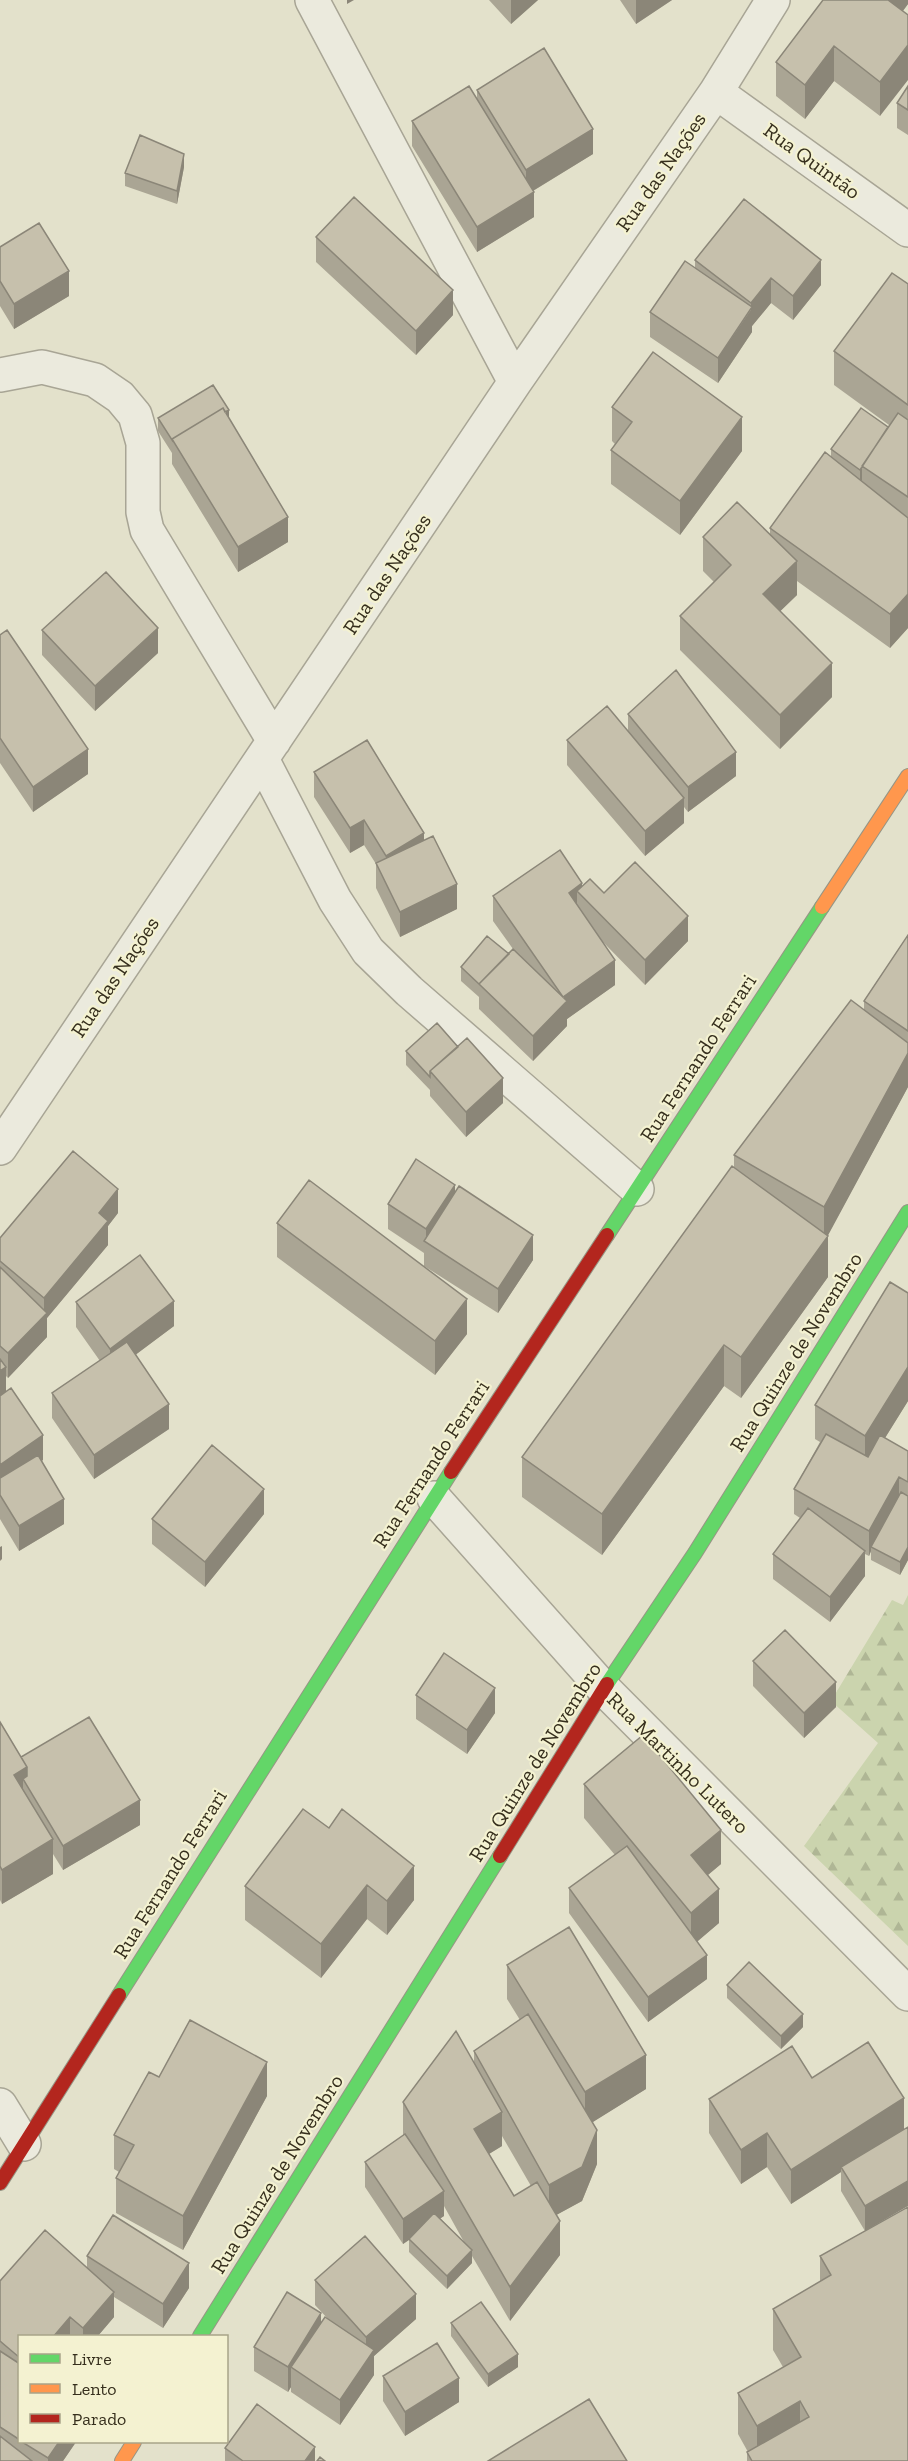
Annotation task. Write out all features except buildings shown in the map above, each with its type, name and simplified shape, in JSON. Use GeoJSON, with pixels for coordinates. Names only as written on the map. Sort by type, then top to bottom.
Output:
{"type":"FeatureCollection","features":[{"type":"Feature","properties":{"kind":"main road","name":"Rua Fernando Ferrari"},"geometry":{"type":"LineString","coordinates":[[0,2183],[434,1498],[908,776]]}},
{"type":"Feature","properties":{"kind":"main road","name":"Rua Quinze de Novembro"},"geometry":{"type":"LineString","coordinates":[[201,2335],[604,1689],[694,1553],[908,1212]]}},
{"type":"Feature","properties":{"kind":"main road"},"geometry":{"type":"LineString","coordinates":[[122,2461],[133,2443]]}},
{"type":"Feature","properties":{"kind":"street"},"geometry":{"type":"LineString","coordinates":[[312,0],[515,382]]}},
{"type":"Feature","properties":{"kind":"street","name":"Rua das Nações"},"geometry":{"type":"LineString","coordinates":[[0,1148],[515,382],[716,92],[773,0]]}},
{"type":"Feature","properties":{"kind":"street","name":"Rua Quintão"},"geometry":{"type":"LineString","coordinates":[[716,92],[908,230]]}},
{"type":"Feature","properties":{"kind":"street"},"geometry":{"type":"LineString","coordinates":[[0,375],[42,367],[95,380],[120,397],[135,415],[143,443],[143,512],[147,530],[268,750],[335,900],[368,951],[409,991],[637,1189]]}},
{"type":"Feature","properties":{"kind":"street","name":"Rua Martinho Lutero"},"geometry":{"type":"LineString","coordinates":[[434,1498],[604,1689],[908,1994]]}},
{"type":"Feature","properties":{"kind":"street"},"geometry":{"type":"LineString","coordinates":[[0,2105],[24,2144]]}},
{"type":"Feature","properties":{"kind":"green space"},"geometry":{"type":"Polygon","coordinates":[[[908,1595],[908,1946],[804,1846],[878,1743],[831,1701],[892,1600],[903,1605],[908,1595]]]}},
{"type":"Feature","properties":{"kind":"traffic: fast"},"geometry":{"type":"LineString","coordinates":[[607,1235],[822,907]]}},
{"type":"Feature","properties":{"kind":"traffic: fast"},"geometry":{"type":"LineString","coordinates":[[607,1684],[695,1553],[908,1212]]}},
{"type":"Feature","properties":{"kind":"traffic: fast"},"geometry":{"type":"LineString","coordinates":[[119,1995],[451,1472]]}},
{"type":"Feature","properties":{"kind":"traffic: fast"},"geometry":{"type":"LineString","coordinates":[[201,2335],[500,1856]]}},
{"type":"Feature","properties":{"kind":"traffic: slow"},"geometry":{"type":"LineString","coordinates":[[822,907],[908,776]]}},
{"type":"Feature","properties":{"kind":"traffic: slow"},"geometry":{"type":"LineString","coordinates":[[122,2461],[133,2443]]}},
{"type":"Feature","properties":{"kind":"traffic: jam"},"geometry":{"type":"LineString","coordinates":[[451,1472],[607,1235]]}},
{"type":"Feature","properties":{"kind":"traffic: jam"},"geometry":{"type":"LineString","coordinates":[[500,1856],[607,1684]]}},
{"type":"Feature","properties":{"kind":"traffic: jam"},"geometry":{"type":"LineString","coordinates":[[0,2183],[119,1995]]}}]}
